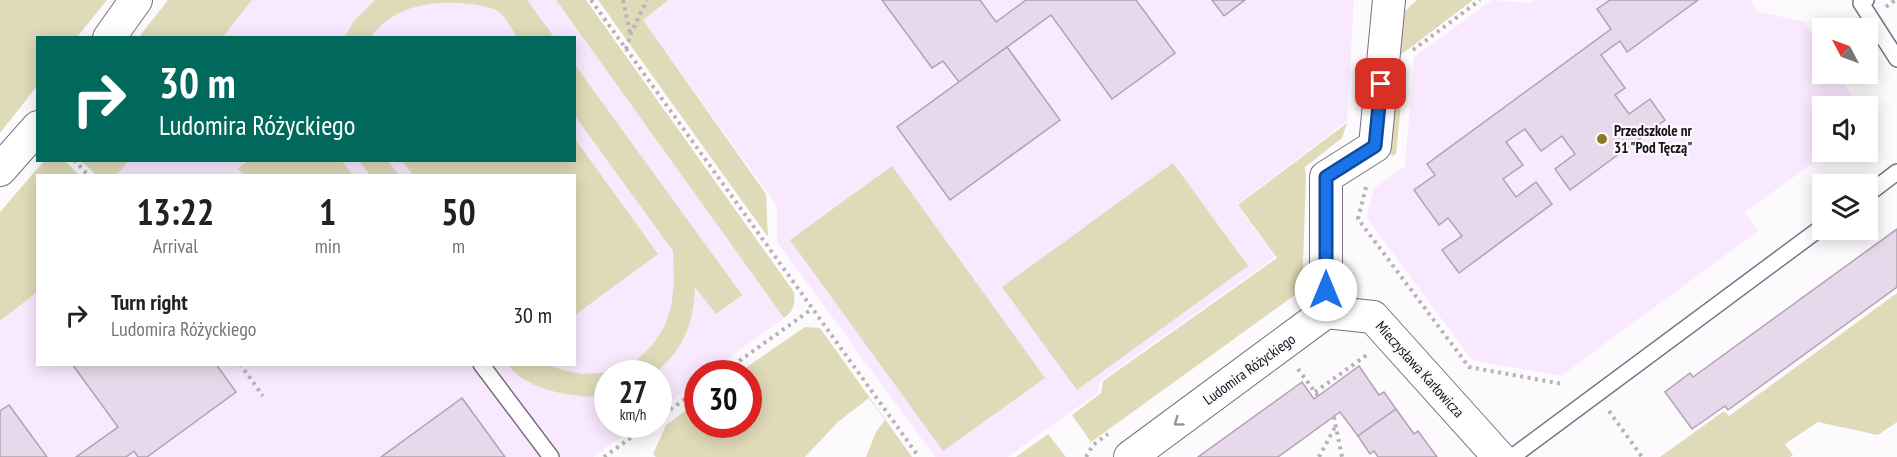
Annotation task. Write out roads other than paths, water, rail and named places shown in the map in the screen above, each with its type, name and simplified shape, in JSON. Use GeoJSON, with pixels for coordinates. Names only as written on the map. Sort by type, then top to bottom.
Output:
{"type":"FeatureCollection","features":[{"type":"Feature","properties":{"kind":"street"},"geometry":{"type":"LineString","coordinates":[[110,36],[136,0]]}},
{"type":"Feature","properties":{"kind":"street"},"geometry":{"type":"LineString","coordinates":[[1326,312],[1326,177],[1375,146],[1389,0]]}},
{"type":"Feature","properties":{"kind":"street"},"geometry":{"type":"LineString","coordinates":[[0,170],[36,129]]}},
{"type":"Feature","properties":{"kind":"street","name":"Ludomira Różyckiego"},"geometry":{"type":"LineString","coordinates":[[1130,457],[1326,312]]}},
{"type":"Feature","properties":{"kind":"street","name":"Mieczysława Karłowicza"},"geometry":{"type":"LineString","coordinates":[[1326,312],[1373,317],[1499,457]]}},
{"type":"Feature","properties":{"kind":"lane"},"geometry":{"type":"LineString","coordinates":[[1862,1],[1897,59]]}},
{"type":"Feature","properties":{"kind":"lane"},"geometry":{"type":"LineString","coordinates":[[1878,186],[1897,172]]}},
{"type":"Feature","properties":{"kind":"lane"},"geometry":{"type":"LineString","coordinates":[[1512,457],[1812,234]]}},
{"type":"Feature","properties":{"kind":"lane"},"geometry":{"type":"LineString","coordinates":[[483,366],[551,457]]}},
{"type":"Feature","properties":{"kind":"place","name":"Przedszkole nr 31 \"Pod Tęczą\""},"geometry":{"type":"Point","coordinates":[1602,139]}}]}
